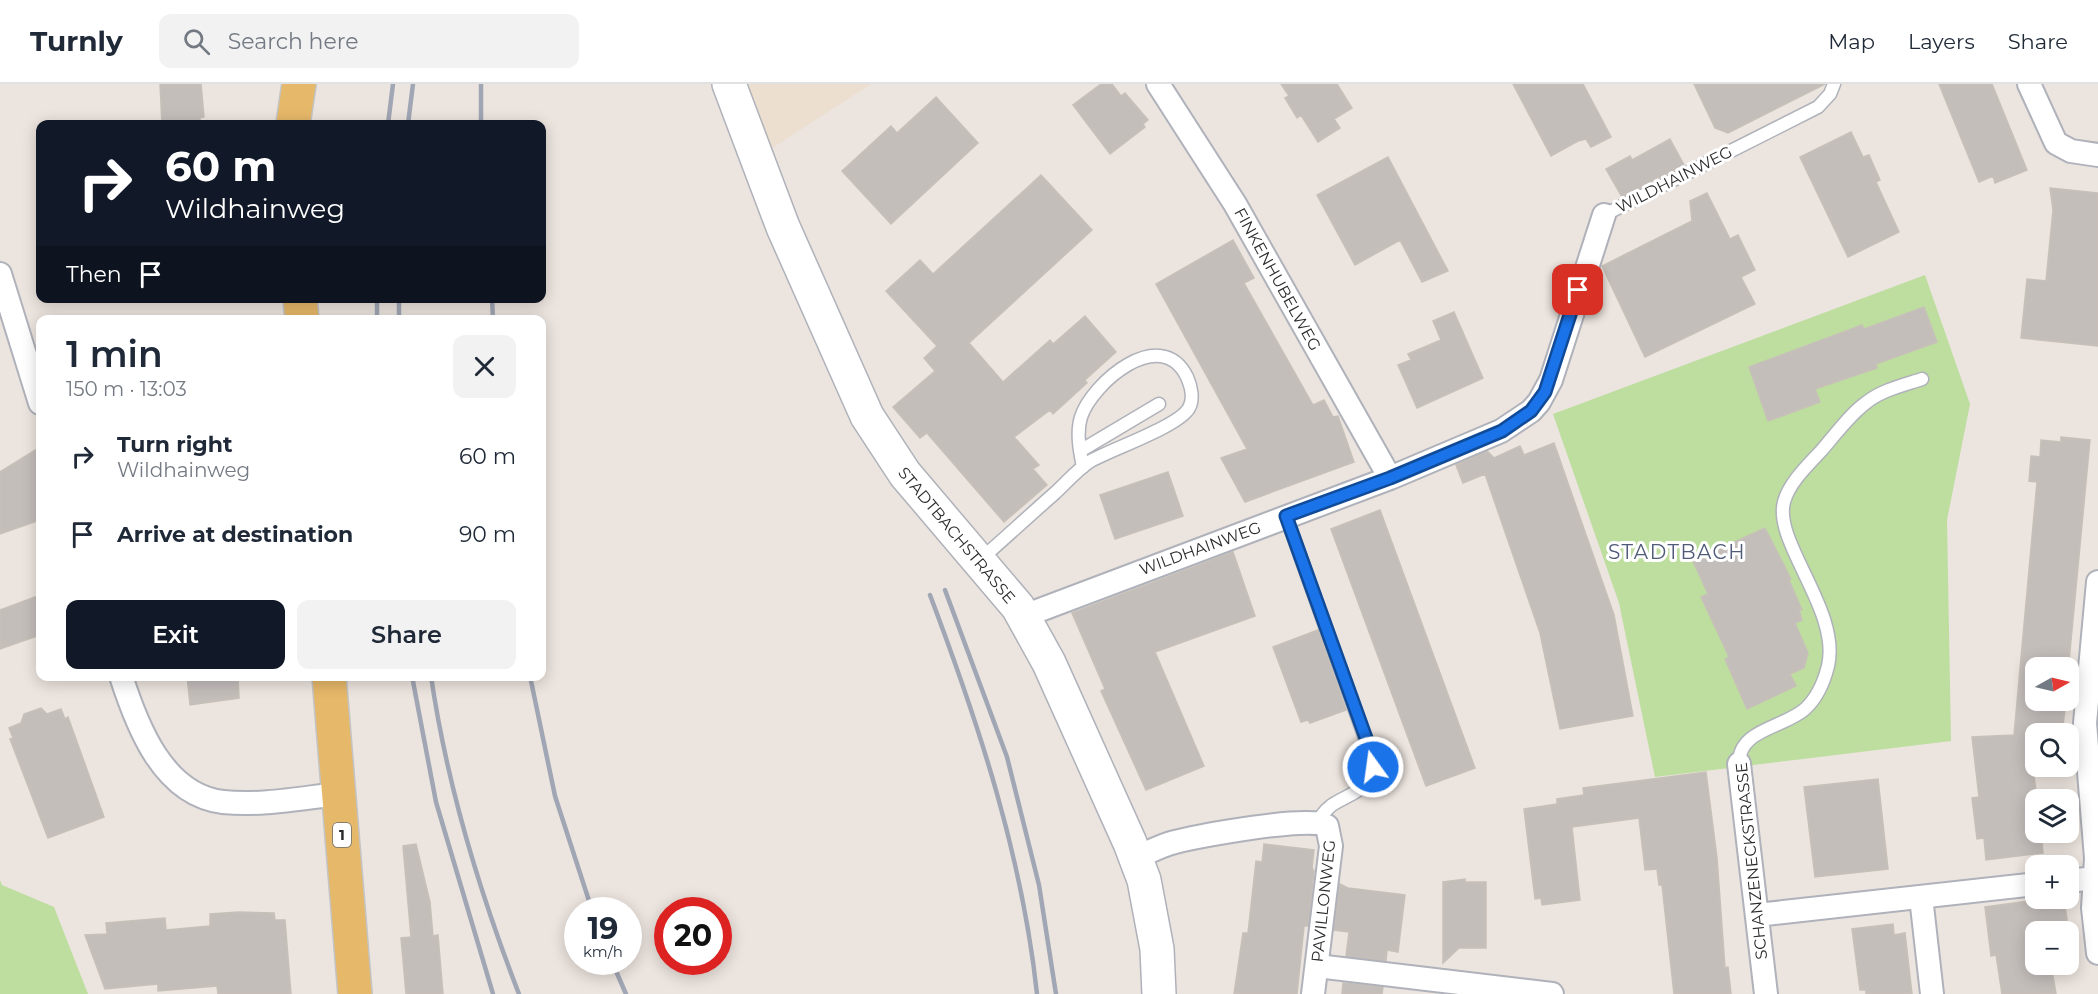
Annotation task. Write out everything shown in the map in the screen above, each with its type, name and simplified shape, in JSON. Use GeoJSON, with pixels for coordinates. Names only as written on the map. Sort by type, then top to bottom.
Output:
{"type":"FeatureCollection","features":[{"type":"Feature","properties":{"kind":"main road"},"geometry":{"type":"LineString","coordinates":[[294,120],[299,84]]}},
{"type":"Feature","properties":{"kind":"main road","name":"STADTBACHSTRASSE"},"geometry":{"type":"LineString","coordinates":[[729,84],[783,227],[867,416],[905,474],[1024,616],[1049,663],[1136,858],[1150,903],[1157,949],[1159,994]]}},
{"type":"Feature","properties":{"kind":"main road","name":"1"},"geometry":{"type":"LineString","coordinates":[[329,681],[355,994]]}},
{"type":"Feature","properties":{"kind":"street","name":"FINKENHUBELWEG"},"geometry":{"type":"LineString","coordinates":[[1158,84],[1235,204],[1390,478]]}},
{"type":"Feature","properties":{"kind":"street"},"geometry":{"type":"LineString","coordinates":[[2029,84],[2056,143],[2071,151],[2098,155]]}},
{"type":"Feature","properties":{"kind":"street","name":"WILDHAINWEG"},"geometry":{"type":"LineString","coordinates":[[1024,616],[1390,478],[1502,431],[1521,419],[1539,402],[1551,380],[1604,215]]}},
{"type":"Feature","properties":{"kind":"street"},"geometry":{"type":"LineString","coordinates":[[0,274],[36,390]]}},
{"type":"Feature","properties":{"kind":"street"},"geometry":{"type":"LineString","coordinates":[[2097,941],[2092,909],[2095,878],[2085,723],[2098,582]]}},
{"type":"Feature","properties":{"kind":"street"},"geometry":{"type":"LineString","coordinates":[[122,681],[130,706],[151,748],[174,777],[198,795],[224,802],[250,802],[338,794]]}},
{"type":"Feature","properties":{"kind":"street","name":"SCHANZENECKSTRASSE"},"geometry":{"type":"LineString","coordinates":[[1739,764],[1766,994]]}},
{"type":"Feature","properties":{"kind":"street","name":"PAVILLONWEG"},"geometry":{"type":"LineString","coordinates":[[1136,858],[1175,842],[1255,827],[1316,823],[1327,826],[1332,838],[1313,994]]}},
{"type":"Feature","properties":{"kind":"street"},"geometry":{"type":"LineString","coordinates":[[2079,880],[2095,878]]}},
{"type":"Feature","properties":{"kind":"street"},"geometry":{"type":"LineString","coordinates":[[1757,915],[2025,885]]}},
{"type":"Feature","properties":{"kind":"street"},"geometry":{"type":"LineString","coordinates":[[1921,897],[1932,994]]}},
{"type":"Feature","properties":{"kind":"street"},"geometry":{"type":"LineString","coordinates":[[1317,966],[1552,994]]}},
{"type":"Feature","properties":{"kind":"lane","name":"WILDHAINWEG"},"geometry":{"type":"LineString","coordinates":[[1604,215],[1818,107],[1830,94],[1834,84]]}},
{"type":"Feature","properties":{"kind":"lane"},"geometry":{"type":"LineString","coordinates":[[979,561],[1083,467],[1176,420],[1189,408],[1192,393],[1187,377],[1178,364],[1164,356],[1152,354],[1128,364],[1093,398],[1081,417],[1080,451],[1083,467]]}},
{"type":"Feature","properties":{"kind":"lane","name":"SCHANZENECKSTRASSE"},"geometry":{"type":"LineString","coordinates":[[1739,764],[1741,751],[1748,741],[1799,714],[1809,705],[1822,686],[1829,660],[1819,604],[1785,527],[1782,509],[1786,496],[1801,473],[1866,402],[1922,379]]}},
{"type":"Feature","properties":{"kind":"lane"},"geometry":{"type":"LineString","coordinates":[[1080,451],[1159,404]]}},
{"type":"Feature","properties":{"kind":"lane"},"geometry":{"type":"LineString","coordinates":[[1286,516],[1373,761],[1370,778],[1363,789],[1335,802],[1316,823]]}},
{"type":"Feature","properties":{"kind":"shaded area"},"geometry":{"type":"Polygon","coordinates":[[[740,84],[871,84],[766,152],[740,84]]]}},
{"type":"Feature","properties":{"kind":"green space"},"geometry":{"type":"Polygon","coordinates":[[[1925,275],[1970,404],[1947,520],[1951,741],[1655,777],[1619,603],[1553,414],[1925,275]]]}},
{"type":"Feature","properties":{"kind":"green space"},"geometry":{"type":"Polygon","coordinates":[[[0,880],[2,885],[54,907],[88,994],[0,994],[0,880]]]}},
{"type":"Feature","properties":{"kind":"building"},"geometry":{"type":"Polygon","coordinates":[[[160,84],[201,84],[204,117],[200,120],[162,120],[160,84]]]}},
{"type":"Feature","properties":{"kind":"building"},"geometry":{"type":"Polygon","coordinates":[[[1101,84],[1112,84],[1121,96],[1125,93],[1148,120],[1143,124],[1145,127],[1110,154],[1073,105],[1101,84]]]}},
{"type":"Feature","properties":{"kind":"building"},"geometry":{"type":"Polygon","coordinates":[[[1281,84],[1337,84],[1352,108],[1334,119],[1340,128],[1318,142],[1301,115],[1297,118],[1285,98],[1289,96],[1281,84]]]}},
{"type":"Feature","properties":{"kind":"building"},"geometry":{"type":"Polygon","coordinates":[[[1513,84],[1583,84],[1611,137],[1591,147],[1586,139],[1578,141],[1551,156],[1513,84]]]}},
{"type":"Feature","properties":{"kind":"building"},"geometry":{"type":"Polygon","coordinates":[[[1694,84],[1825,84],[1728,133],[1715,128],[1694,84]]]}},
{"type":"Feature","properties":{"kind":"building"},"geometry":{"type":"Polygon","coordinates":[[[1939,84],[1992,84],[2027,170],[1995,183],[1993,176],[1979,182],[1939,84]]]}},
{"type":"Feature","properties":{"kind":"building"},"geometry":{"type":"Polygon","coordinates":[[[936,97],[978,143],[891,224],[842,171],[891,126],[897,133],[936,97]]]}},
{"type":"Feature","properties":{"kind":"building"},"geometry":{"type":"Polygon","coordinates":[[[1851,132],[1863,157],[1869,155],[1880,180],[1876,182],[1899,232],[1848,257],[1800,157],[1851,132]]]}},
{"type":"Feature","properties":{"kind":"building"},"geometry":{"type":"Polygon","coordinates":[[[1670,139],[1684,165],[1622,197],[1606,169],[1630,156],[1632,160],[1670,139]]]}},
{"type":"Feature","properties":{"kind":"building"},"geometry":{"type":"Polygon","coordinates":[[[1388,157],[1448,271],[1422,282],[1400,240],[1355,265],[1317,195],[1388,157]]]}},
{"type":"Feature","properties":{"kind":"building"},"geometry":{"type":"Polygon","coordinates":[[[1041,175],[1092,230],[969,343],[1003,382],[1050,340],[1053,344],[1085,316],[1116,352],[1053,414],[1050,410],[1014,437],[1039,465],[1033,469],[1047,485],[1004,522],[927,433],[920,438],[893,407],[935,371],[924,358],[937,346],[886,291],[920,260],[933,274],[1041,175]]]}},
{"type":"Feature","properties":{"kind":"building"},"geometry":{"type":"Polygon","coordinates":[[[2050,188],[2098,193],[2098,346],[2021,338],[2027,279],[2046,281],[2053,210],[2050,188]]]}},
{"type":"Feature","properties":{"kind":"building"},"geometry":{"type":"Polygon","coordinates":[[[1707,193],[1730,239],[1738,235],[1755,270],[1741,277],[1755,304],[1645,357],[1602,266],[1692,221],[1690,201],[1707,193]]]}},
{"type":"Feature","properties":{"kind":"building"},"geometry":{"type":"Polygon","coordinates":[[[1233,240],[1254,278],[1244,283],[1313,405],[1324,400],[1333,417],[1338,416],[1354,462],[1245,502],[1221,458],[1247,449],[1156,284],[1233,240]]]}},
{"type":"Feature","properties":{"kind":"building"},"geometry":{"type":"Polygon","coordinates":[[[1924,307],[1937,342],[1876,364],[1877,368],[1815,389],[1820,402],[1768,421],[1749,367],[1862,325],[1864,329],[1924,307]]]}},
{"type":"Feature","properties":{"kind":"building"},"geometry":{"type":"Polygon","coordinates":[[[1454,312],[1483,378],[1417,408],[1398,365],[1411,360],[1408,354],[1441,340],[1433,321],[1454,312]]]}},
{"type":"Feature","properties":{"kind":"building"},"geometry":{"type":"Polygon","coordinates":[[[2061,437],[2090,440],[2069,657],[2025,657],[2025,711],[2065,711],[2063,723],[2025,723],[2025,777],[2034,777],[2036,789],[2025,789],[2025,843],[2042,843],[2043,853],[1986,860],[1984,838],[1977,839],[1972,798],[1979,797],[1972,737],[2014,735],[2037,482],[2029,481],[2031,456],[2040,457],[2041,440],[2061,442],[2061,437]]]}},
{"type":"Feature","properties":{"kind":"building"},"geometry":{"type":"Polygon","coordinates":[[[1554,443],[1614,615],[1633,716],[1560,729],[1540,633],[1485,474],[1463,483],[1456,465],[1487,451],[1494,458],[1520,446],[1524,455],[1554,443]]]}},
{"type":"Feature","properties":{"kind":"building"},"geometry":{"type":"Polygon","coordinates":[[[36,450],[36,521],[0,534],[0,472],[36,450]]]}},
{"type":"Feature","properties":{"kind":"building"},"geometry":{"type":"Polygon","coordinates":[[[1168,472],[1183,516],[1115,539],[1100,495],[1168,472]]]}},
{"type":"Feature","properties":{"kind":"building"},"geometry":{"type":"Polygon","coordinates":[[[1380,510],[1475,768],[1426,786],[1331,529],[1380,510]]]}},
{"type":"Feature","properties":{"kind":"building"},"geometry":{"type":"Polygon","coordinates":[[[1765,528],[1791,579],[1789,580],[1802,610],[1799,610],[1802,620],[1795,623],[1808,653],[1804,668],[1790,674],[1796,686],[1747,709],[1725,659],[1729,657],[1701,597],[1708,594],[1693,561],[1765,528]]]}},
{"type":"Feature","properties":{"kind":"building"},"geometry":{"type":"Polygon","coordinates":[[[1233,552],[1255,616],[1155,652],[1204,766],[1146,790],[1101,691],[1105,689],[1072,613],[1233,552]]]}},
{"type":"Feature","properties":{"kind":"building"},"geometry":{"type":"Polygon","coordinates":[[[36,596],[36,636],[0,649],[0,610],[36,596]]]}},
{"type":"Feature","properties":{"kind":"building"},"geometry":{"type":"Polygon","coordinates":[[[1318,630],[1346,710],[1310,723],[1308,720],[1301,722],[1273,647],[1318,630]]]}},
{"type":"Feature","properties":{"kind":"building"},"geometry":{"type":"Polygon","coordinates":[[[188,681],[238,681],[239,698],[190,705],[188,681]]]}},
{"type":"Feature","properties":{"kind":"building"},"geometry":{"type":"Polygon","coordinates":[[[41,708],[47,714],[61,709],[65,719],[68,717],[104,817],[48,838],[10,739],[13,738],[9,728],[21,723],[24,714],[41,708]]]}},
{"type":"Feature","properties":{"kind":"building"},"geometry":{"type":"Polygon","coordinates":[[[1706,772],[1717,858],[1725,968],[1728,967],[1731,994],[1674,994],[1662,885],[1659,885],[1657,869],[1645,870],[1639,818],[1572,827],[1580,900],[1542,905],[1541,898],[1535,899],[1524,809],[1557,804],[1557,799],[1584,795],[1583,788],[1706,772]]]}},
{"type":"Feature","properties":{"kind":"building"},"geometry":{"type":"Polygon","coordinates":[[[1878,779],[1888,869],[1815,877],[1804,787],[1878,779]]]}},
{"type":"Feature","properties":{"kind":"building"},"geometry":{"type":"Polygon","coordinates":[[[416,844],[430,902],[433,936],[438,935],[443,994],[406,994],[401,938],[411,937],[403,846],[416,844]]]}},
{"type":"Feature","properties":{"kind":"building"},"geometry":{"type":"Polygon","coordinates":[[[1264,844],[1314,850],[1308,926],[1304,926],[1297,994],[1234,994],[1243,933],[1248,933],[1256,861],[1262,862],[1264,844]]]}},
{"type":"Feature","properties":{"kind":"building"},"geometry":{"type":"Polygon","coordinates":[[[1465,879],[1465,882],[1486,882],[1486,948],[1459,948],[1443,963],[1443,882],[1465,879]]]}},
{"type":"Feature","properties":{"kind":"building"},"geometry":{"type":"Polygon","coordinates":[[[1340,884],[1348,888],[1405,895],[1398,952],[1387,950],[1386,961],[1346,956],[1349,932],[1334,930],[1340,884]]]}},
{"type":"Feature","properties":{"kind":"building"},"geometry":{"type":"Polygon","coordinates":[[[2025,901],[2025,909],[2065,909],[2067,921],[2025,921],[2025,975],[2053,975],[2056,994],[2002,994],[1996,955],[1991,956],[1985,907],[2025,901]]]}},
{"type":"Feature","properties":{"kind":"building"},"geometry":{"type":"Polygon","coordinates":[[[274,913],[275,920],[285,920],[291,994],[218,994],[217,986],[158,991],[158,984],[105,989],[85,935],[107,934],[106,923],[165,918],[166,930],[210,926],[210,914],[274,913]]]}},
{"type":"Feature","properties":{"kind":"building"},"geometry":{"type":"Polygon","coordinates":[[[1893,924],[1894,935],[1905,933],[1912,994],[1866,994],[1866,990],[1860,990],[1852,929],[1893,924]]]}},
{"type":"Feature","properties":{"kind":"building"},"geometry":{"type":"Polygon","coordinates":[[[1343,983],[1383,987],[1382,994],[1342,994],[1343,983]]]}},
{"type":"Feature","properties":{"kind":"railway"},"geometry":{"type":"LineString","coordinates":[[388,120],[393,84]]}},
{"type":"Feature","properties":{"kind":"railway"},"geometry":{"type":"LineString","coordinates":[[408,120],[413,84]]}},
{"type":"Feature","properties":{"kind":"railway"},"geometry":{"type":"LineString","coordinates":[[481,84],[481,120]]}},
{"type":"Feature","properties":{"kind":"railway"},"geometry":{"type":"LineString","coordinates":[[377,303],[377,315]]}},
{"type":"Feature","properties":{"kind":"railway"},"geometry":{"type":"LineString","coordinates":[[399,303],[399,315]]}},
{"type":"Feature","properties":{"kind":"railway"},"geometry":{"type":"LineString","coordinates":[[492,303],[493,315]]}},
{"type":"Feature","properties":{"kind":"railway"},"geometry":{"type":"LineString","coordinates":[[945,590],[1007,757],[1039,885],[1056,994]]}},
{"type":"Feature","properties":{"kind":"railway"},"geometry":{"type":"LineString","coordinates":[[930,595],[965,693],[996,791],[1021,891],[1037,994]]}},
{"type":"Feature","properties":{"kind":"railway"},"geometry":{"type":"LineString","coordinates":[[413,681],[436,802],[493,994]]}},
{"type":"Feature","properties":{"kind":"railway"},"geometry":{"type":"LineString","coordinates":[[432,681],[446,758],[466,838],[519,994]]}},
{"type":"Feature","properties":{"kind":"railway"},"geometry":{"type":"LineString","coordinates":[[531,681],[555,796],[588,897]]}},
{"type":"Feature","properties":{"kind":"railway"},"geometry":{"type":"LineString","coordinates":[[618,975],[626,994]]}},
{"type":"Feature","properties":{"kind":"district","name":"STADTBACH"},"geometry":{"type":"Point","coordinates":[1677,552]}},
{"type":"Feature","properties":{"kind":"route"},"geometry":{"type":"LineString","coordinates":[[1373,767],[1371,752],[1286,516],[1390,478],[1502,431],[1521,419],[1539,402],[1551,380],[1578,290]]}}]}
